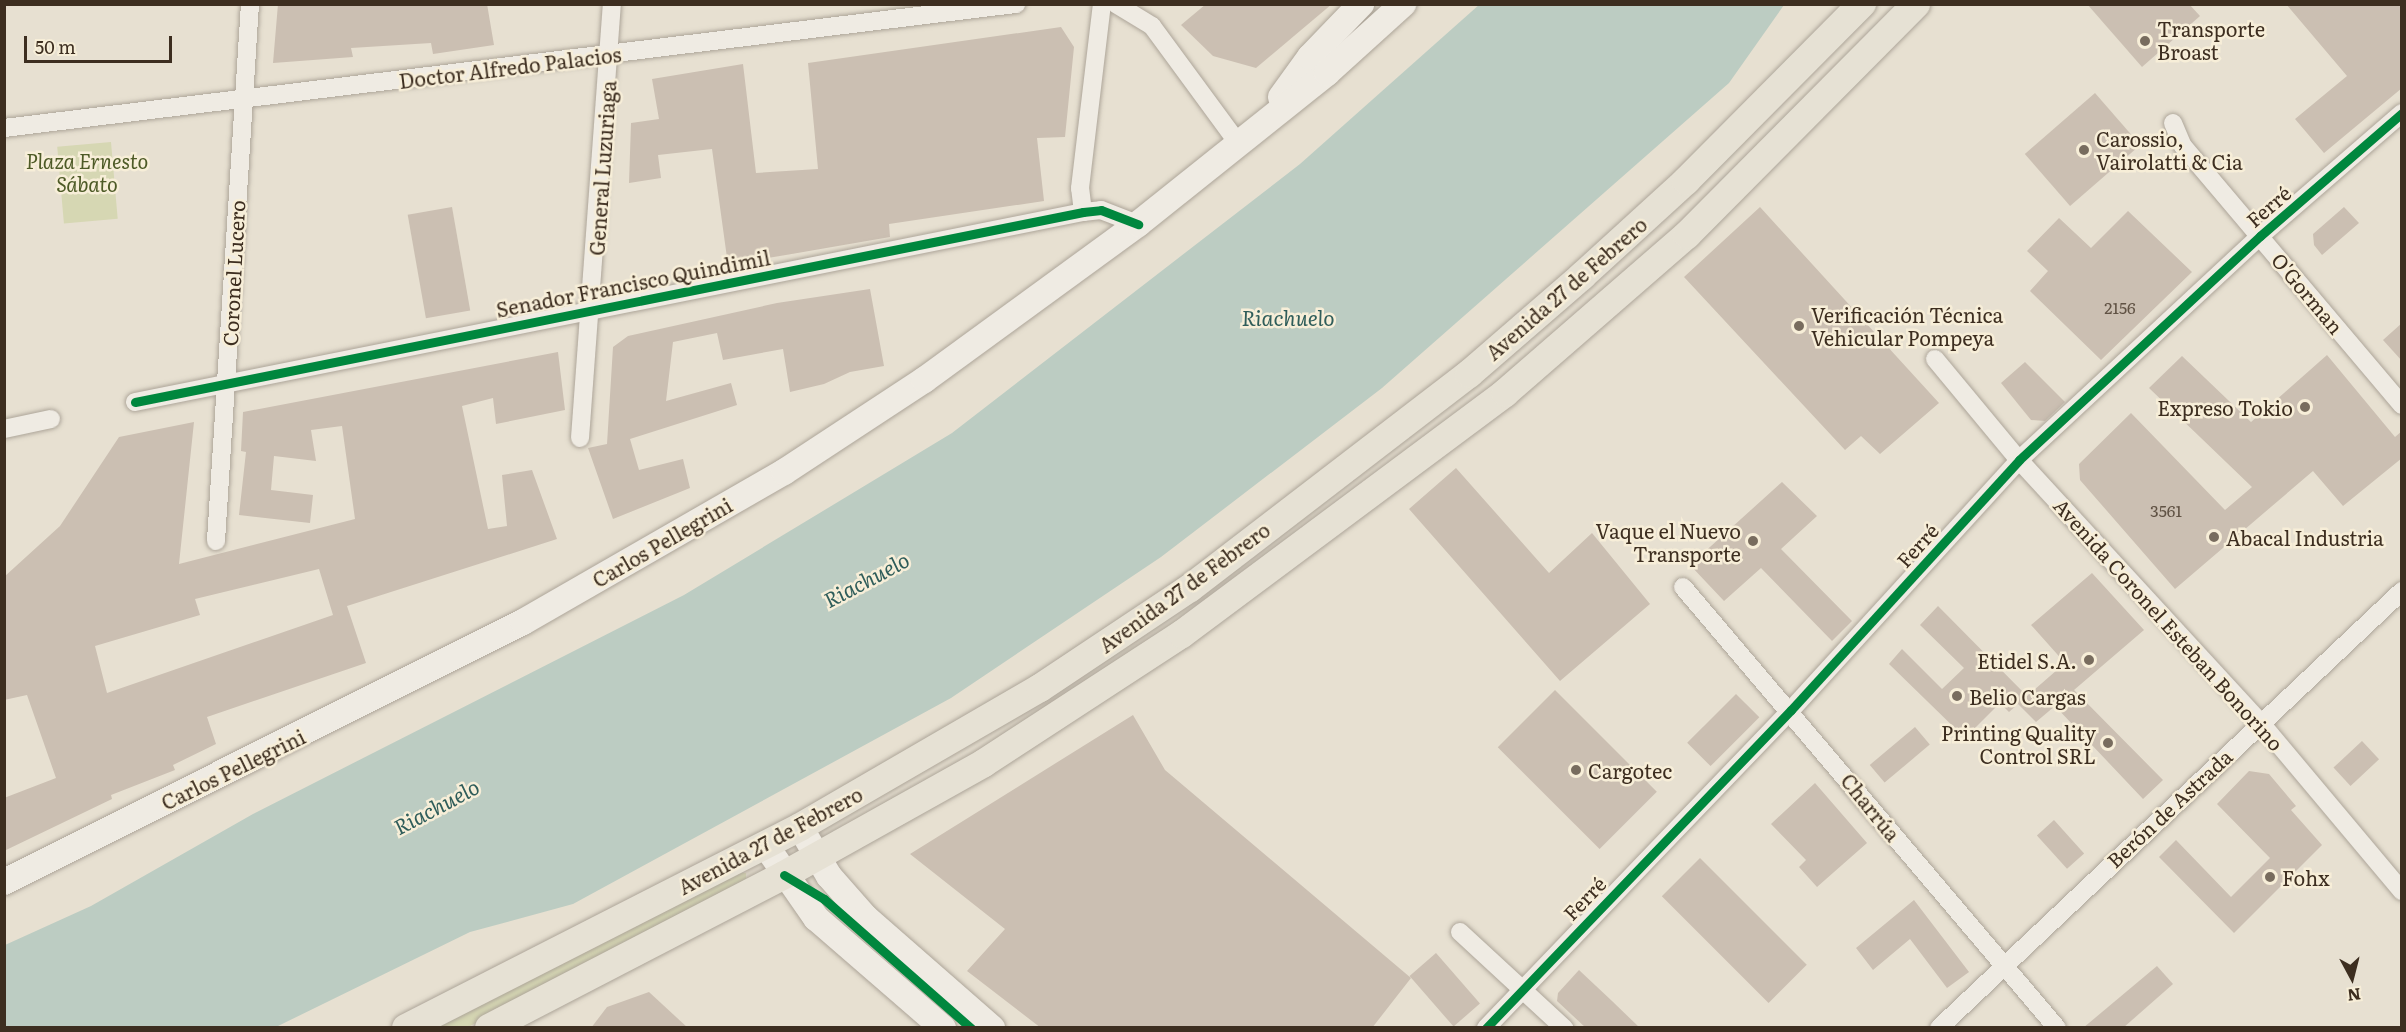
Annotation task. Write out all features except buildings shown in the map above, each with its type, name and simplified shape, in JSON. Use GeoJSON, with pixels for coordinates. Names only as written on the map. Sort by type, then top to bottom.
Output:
{"type":"FeatureCollection","features":[{"type":"Feature","properties":{"kind":"main road","name":"Carlos Pellegrini"},"geometry":{"type":"LineString","coordinates":[[1267,117],[1311,57],[1361,4]]}},
{"type":"Feature","properties":{"kind":"main road","name":"Carlos Pellegrini"},"geometry":{"type":"LineString","coordinates":[[4,882],[523,622],[784,472],[924,380],[1138,224],[1267,117],[1326,73],[1403,4]]}},
{"type":"Feature","properties":{"kind":"main road","name":"Avenida 27 de Febrero"},"geometry":{"type":"LineString","coordinates":[[406,1028],[800,827],[1040,688],[1190,588],[1469,374],[1686,181],[1862,4]]}},
{"type":"Feature","properties":{"kind":"main road","name":"Avenida 27 de Febrero"},"geometry":{"type":"LineString","coordinates":[[489,1028],[818,857],[984,763],[1182,634],[1505,393],[1687,235],[1916,4]]}},
{"type":"Feature","properties":{"kind":"main road"},"geometry":{"type":"LineString","coordinates":[[800,827],[818,857],[865,918],[992,1028]]}},
{"type":"Feature","properties":{"kind":"main road"},"geometry":{"type":"LineString","coordinates":[[765,846],[816,918],[943,1028]]}},
{"type":"Feature","properties":{"kind":"street","name":"Coronel Lucero"},"geometry":{"type":"LineString","coordinates":[[216,541],[249,4]]}},
{"type":"Feature","properties":{"kind":"street","name":"General Luzuriaga"},"geometry":{"type":"LineString","coordinates":[[580,438],[592,309],[612,4]]}},
{"type":"Feature","properties":{"kind":"street","name":"Doctor Alfredo Palacios"},"geometry":{"type":"LineString","coordinates":[[4,128],[1016,4]]}},
{"type":"Feature","properties":{"kind":"street"},"geometry":{"type":"LineString","coordinates":[[1083,212],[1080,188],[1102,4]]}},
{"type":"Feature","properties":{"kind":"street"},"geometry":{"type":"LineString","coordinates":[[1116,4],[1152,26],[1238,143]]}},
{"type":"Feature","properties":{"kind":"street","name":"Ferré"},"geometry":{"type":"LineString","coordinates":[[1486,1028],[1791,710],[2019,460],[2260,236],[2402,113]]}},
{"type":"Feature","properties":{"kind":"street","name":"O'Gorman"},"geometry":{"type":"LineString","coordinates":[[2173,123],[2183,146],[2402,405]]}},
{"type":"Feature","properties":{"kind":"street","name":"Senador Francisco Quindimil"},"geometry":{"type":"LineString","coordinates":[[135,402],[1083,212],[1101,210],[1138,224]]}},
{"type":"Feature","properties":{"kind":"street","name":"Avenida Coronel Esteban Bonorino"},"geometry":{"type":"LineString","coordinates":[[1935,359],[2019,460],[2260,722],[2402,891]]}},
{"type":"Feature","properties":{"kind":"street"},"geometry":{"type":"LineString","coordinates":[[4,429],[51,419]]}},
{"type":"Feature","properties":{"kind":"street","name":"Charrúa"},"geometry":{"type":"LineString","coordinates":[[1683,587],[1791,710],[2001,967],[2056,1028]]}},
{"type":"Feature","properties":{"kind":"street","name":"Berón de Astrada"},"geometry":{"type":"LineString","coordinates":[[1939,1028],[2260,722],[2402,591]]}},
{"type":"Feature","properties":{"kind":"street"},"geometry":{"type":"LineString","coordinates":[[1460,932],[1520,990],[1564,1028]]}},
{"type":"Feature","properties":{"kind":"green space","name":"Plaza Ernesto Sábato"},"geometry":{"type":"Polygon","coordinates":[[[111,142],[118,219],[64,223],[57,147],[111,142]]]}},
{"type":"Feature","properties":{"kind":"green space"},"geometry":{"type":"Polygon","coordinates":[[[737,872],[746,873],[746,885],[468,1027],[427,1028],[737,872]]]}},
{"type":"Feature","properties":{"kind":"water","name":"Riachuelo"},"geometry":{"type":"Polygon","coordinates":[[[1480,4],[1784,5],[1729,83],[1382,388],[1161,557],[951,698],[573,904],[470,932],[276,1027],[5,1027],[5,945],[91,906],[253,814],[684,595],[952,433],[1300,164],[1480,4]]]}},
{"type":"Feature","properties":{"kind":"cycle path"},"geometry":{"type":"LineString","coordinates":[[1486,1028],[1791,710],[2019,460],[2260,236],[2402,113]]}},
{"type":"Feature","properties":{"kind":"cycle path"},"geometry":{"type":"LineString","coordinates":[[135,402],[1083,212],[1101,210],[1138,224]]}},
{"type":"Feature","properties":{"kind":"cycle path"},"geometry":{"type":"LineString","coordinates":[[784,875],[824,899],[971,1028]]}},
{"type":"Feature","properties":{"kind":"place","name":"Transporte Broast"},"geometry":{"type":"Point","coordinates":[2145,41]}},
{"type":"Feature","properties":{"kind":"place","name":"Carossio, Vairolatti & Cia"},"geometry":{"type":"Point","coordinates":[2084,150]}},
{"type":"Feature","properties":{"kind":"place","name":"Verificación Técnica Vehicular Pompeya"},"geometry":{"type":"Point","coordinates":[1799,326]}},
{"type":"Feature","properties":{"kind":"place","name":"Expreso Tokio"},"geometry":{"type":"Point","coordinates":[2305,407]}},
{"type":"Feature","properties":{"kind":"place","name":"Abacal Industria"},"geometry":{"type":"Point","coordinates":[2214,537]}},
{"type":"Feature","properties":{"kind":"place","name":"Vaque el Nuevo Transporte"},"geometry":{"type":"Point","coordinates":[1753,541]}},
{"type":"Feature","properties":{"kind":"place","name":"Etidel S.A."},"geometry":{"type":"Point","coordinates":[2089,660]}},
{"type":"Feature","properties":{"kind":"place","name":"Belio Cargas"},"geometry":{"type":"Point","coordinates":[1957,696]}},
{"type":"Feature","properties":{"kind":"place","name":"Printing Quality Control SRL"},"geometry":{"type":"Point","coordinates":[2108,743]}},
{"type":"Feature","properties":{"kind":"place","name":"Cargotec"},"geometry":{"type":"Point","coordinates":[1576,770]}},
{"type":"Feature","properties":{"kind":"place","name":"Fohx"},"geometry":{"type":"Point","coordinates":[2270,877]}}]}
